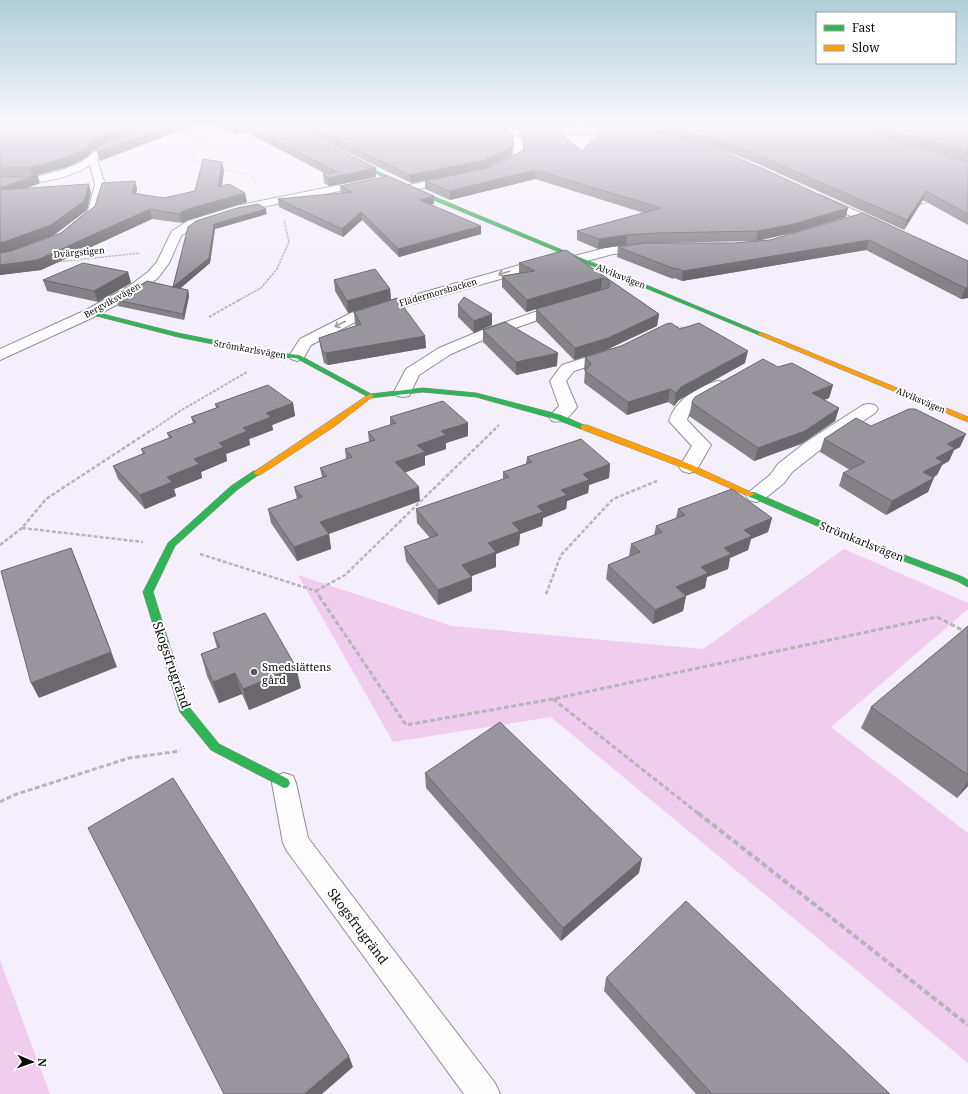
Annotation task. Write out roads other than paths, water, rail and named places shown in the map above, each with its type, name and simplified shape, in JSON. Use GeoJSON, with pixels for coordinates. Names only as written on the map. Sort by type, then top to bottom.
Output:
{"type":"FeatureCollection","features":[{"type":"Feature","properties":{"kind":"street"},"geometry":{"type":"LineString","coordinates":[[0,181],[32,181],[57,174]]}},
{"type":"Feature","properties":{"kind":"street"},"geometry":{"type":"LineString","coordinates":[[65,235],[93,212],[100,185],[97,174]]}},
{"type":"Feature","properties":{"kind":"street","name":"Alviksvägen"},"geometry":{"type":"LineString","coordinates":[[379,174],[409,188],[968,420]]}},
{"type":"Feature","properties":{"kind":"street"},"geometry":{"type":"LineString","coordinates":[[409,188],[464,176]]}},
{"type":"Feature","properties":{"kind":"street","name":"Bergviksvägen"},"geometry":{"type":"LineString","coordinates":[[0,356],[91,313],[133,290],[153,275],[164,263],[176,234],[192,223],[236,209],[389,179]]}},
{"type":"Feature","properties":{"kind":"street"},"geometry":{"type":"LineString","coordinates":[[810,193],[896,233]]}},
{"type":"Feature","properties":{"kind":"street"},"geometry":{"type":"LineString","coordinates":[[846,221],[861,217]]}},
{"type":"Feature","properties":{"kind":"street","name":"Flädermorsbacken"},"geometry":{"type":"LineString","coordinates":[[296,356],[305,342],[356,316],[574,256],[613,250],[661,249]]}},
{"type":"Feature","properties":{"kind":"street"},"geometry":{"type":"LineString","coordinates":[[402,392],[412,372],[445,351],[529,318],[579,301]]}},
{"type":"Feature","properties":{"kind":"street","name":"Strömkarlsvägen"},"geometry":{"type":"LineString","coordinates":[[91,313],[178,335],[277,355],[296,356],[370,396],[423,390],[476,395],[558,418],[689,467],[864,543],[965,579]]}},
{"type":"Feature","properties":{"kind":"street"},"geometry":{"type":"LineString","coordinates":[[558,418],[568,407],[558,381],[568,368],[613,354],[626,348]]}},
{"type":"Feature","properties":{"kind":"street"},"geometry":{"type":"LineString","coordinates":[[689,467],[702,445],[678,422],[679,414],[686,405],[731,379]]}},
{"type":"Feature","properties":{"kind":"street","name":"Skogsfrugränd"},"geometry":{"type":"LineString","coordinates":[[284,783],[215,747],[184,709],[148,592],[171,545],[234,488],[332,424],[370,396]]}},
{"type":"Feature","properties":{"kind":"street"},"geometry":{"type":"LineString","coordinates":[[756,496],[777,479],[786,468],[813,446],[869,409]]}},
{"type":"Feature","properties":{"kind":"lane","name":"Skogsfrugränd"},"geometry":{"type":"LineString","coordinates":[[284,783],[296,843],[484,1094]]}},
{"type":"Feature","properties":{"kind":"place","name":"Smedslättens gård"},"geometry":{"type":"Point","coordinates":[254,672]}}]}
